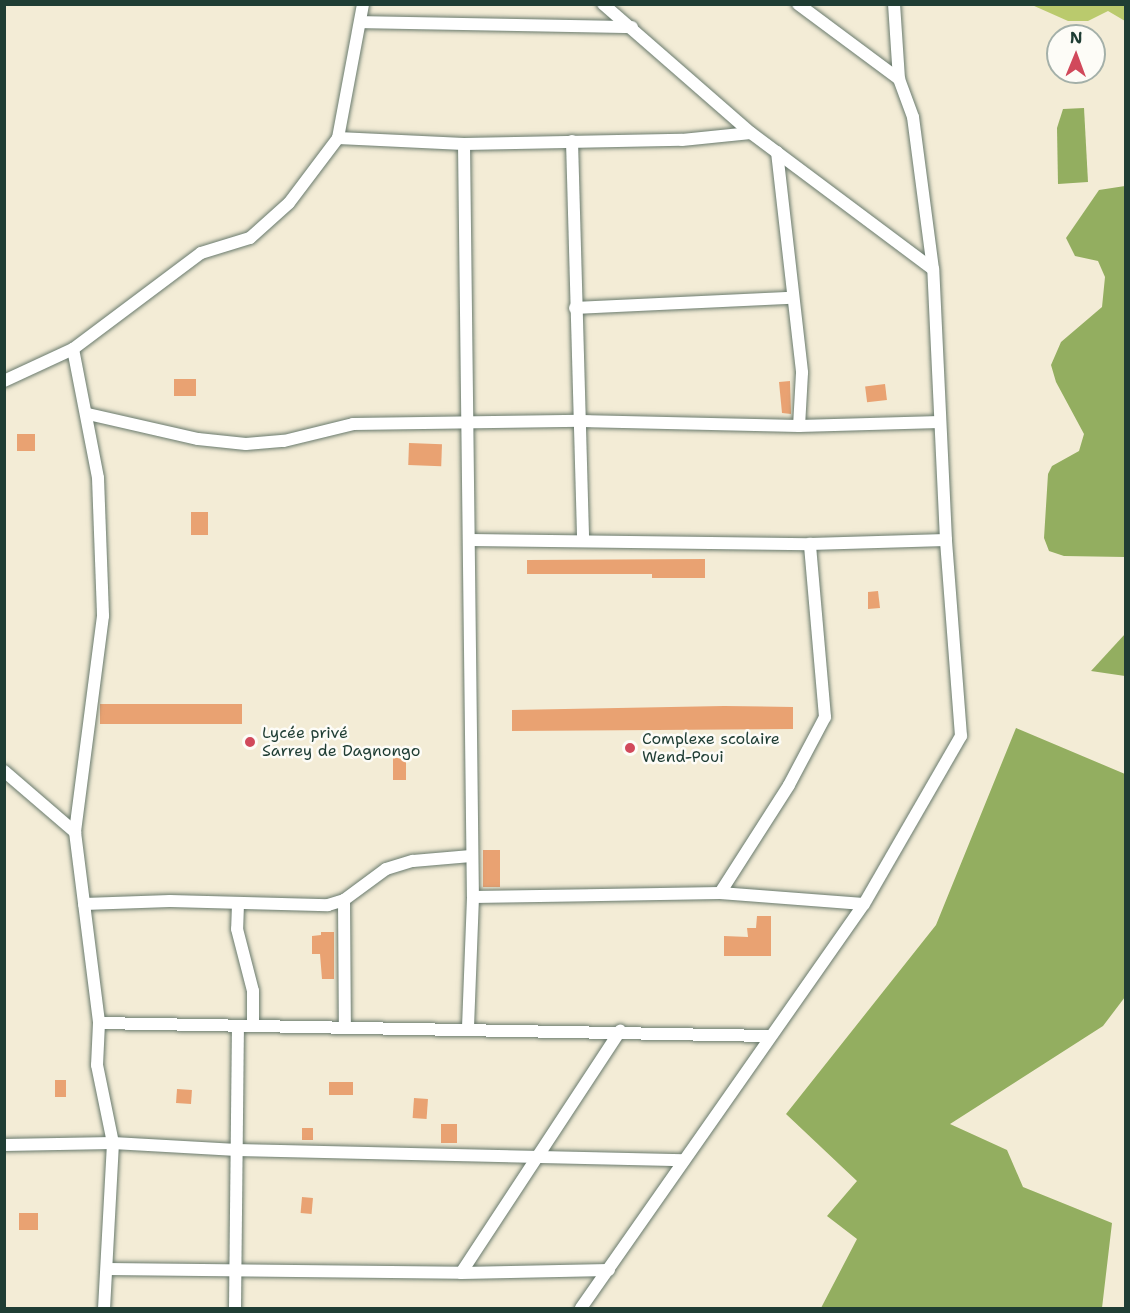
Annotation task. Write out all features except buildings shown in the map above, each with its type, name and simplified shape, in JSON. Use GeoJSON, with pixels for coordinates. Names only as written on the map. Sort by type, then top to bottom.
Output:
{"type":"FeatureCollection","features":[{"type":"Feature","properties":{"kind":"street"},"geometry":{"type":"LineString","coordinates":[[4,381],[73,349],[201,253],[250,238],[269,223],[338,138],[363,4]]}},
{"type":"Feature","properties":{"kind":"street"},"geometry":{"type":"LineString","coordinates":[[603,4],[751,133],[933,269]]}},
{"type":"Feature","properties":{"kind":"street"},"geometry":{"type":"LineString","coordinates":[[798,4],[899,78]]}},
{"type":"Feature","properties":{"kind":"street"},"geometry":{"type":"LineString","coordinates":[[581,1308],[864,904],[962,736],[946,540],[933,269],[913,117],[899,78],[894,4]]}},
{"type":"Feature","properties":{"kind":"street"},"geometry":{"type":"LineString","coordinates":[[361,22],[632,27]]}},
{"type":"Feature","properties":{"kind":"street"},"geometry":{"type":"LineString","coordinates":[[338,138],[464,144],[682,140],[751,133]]}},
{"type":"Feature","properties":{"kind":"street"},"geometry":{"type":"LineString","coordinates":[[572,141],[575,308],[582,421],[583,540]]}},
{"type":"Feature","properties":{"kind":"street"},"geometry":{"type":"LineString","coordinates":[[464,144],[473,897],[468,1030]]}},
{"type":"Feature","properties":{"kind":"street"},"geometry":{"type":"LineString","coordinates":[[777,152],[791,298],[802,373],[799,426]]}},
{"type":"Feature","properties":{"kind":"street"},"geometry":{"type":"LineString","coordinates":[[575,308],[791,298]]}},
{"type":"Feature","properties":{"kind":"street"},"geometry":{"type":"LineString","coordinates":[[73,349],[98,478],[103,616],[75,832],[99,1023],[97,1065],[113,1143],[104,1308]]}},
{"type":"Feature","properties":{"kind":"street"},"geometry":{"type":"LineString","coordinates":[[87,414],[198,439],[246,444],[284,441],[353,424],[469,425],[582,421],[799,426],[940,422]]}},
{"type":"Feature","properties":{"kind":"street"},"geometry":{"type":"LineString","coordinates":[[470,540],[810,544],[946,540]]}},
{"type":"Feature","properties":{"kind":"street"},"geometry":{"type":"LineString","coordinates":[[720,893],[789,785],[825,717],[810,544]]}},
{"type":"Feature","properties":{"kind":"street"},"geometry":{"type":"LineString","coordinates":[[4,771],[75,832]]}},
{"type":"Feature","properties":{"kind":"street"},"geometry":{"type":"LineString","coordinates":[[84,904],[170,901],[328,905],[344,900],[386,869],[413,861],[471,856]]}},
{"type":"Feature","properties":{"kind":"street"},"geometry":{"type":"LineString","coordinates":[[473,897],[720,893],[864,904]]}},
{"type":"Feature","properties":{"kind":"street"},"geometry":{"type":"LineString","coordinates":[[344,900],[345,1028]]}},
{"type":"Feature","properties":{"kind":"street"},"geometry":{"type":"LineString","coordinates":[[238,904],[237,929],[253,992],[253,1026]]}},
{"type":"Feature","properties":{"kind":"street"},"geometry":{"type":"LineString","coordinates":[[99,1023],[468,1030],[620,1030],[770,1036]]}},
{"type":"Feature","properties":{"kind":"street"},"geometry":{"type":"LineString","coordinates":[[235,1308],[238,1026]]}},
{"type":"Feature","properties":{"kind":"street"},"geometry":{"type":"LineString","coordinates":[[461,1274],[620,1030]]}},
{"type":"Feature","properties":{"kind":"street"},"geometry":{"type":"LineString","coordinates":[[4,1145],[113,1143],[237,1150],[684,1160]]}},
{"type":"Feature","properties":{"kind":"street"},"geometry":{"type":"LineString","coordinates":[[106,1269],[461,1274],[609,1270]]}},
{"type":"Feature","properties":{"kind":"green space"},"geometry":{"type":"Polygon","coordinates":[[[1032,5],[1125,5],[1125,21],[1108,11],[1088,21],[1068,21],[1032,5]]]}},
{"type":"Feature","properties":{"kind":"green space"},"geometry":{"type":"Polygon","coordinates":[[[1084,108],[1088,182],[1058,184],[1057,128],[1063,109],[1084,108]]]}},
{"type":"Feature","properties":{"kind":"green space"},"geometry":{"type":"Polygon","coordinates":[[[1125,186],[1125,557],[1064,556],[1049,551],[1044,538],[1048,474],[1052,466],[1079,451],[1084,434],[1056,382],[1051,365],[1061,342],[1102,307],[1105,277],[1098,261],[1075,256],[1066,238],[1099,190],[1125,186]]]}},
{"type":"Feature","properties":{"kind":"green space"},"geometry":{"type":"Polygon","coordinates":[[[1125,634],[1125,676],[1091,671],[1125,634]]]}},
{"type":"Feature","properties":{"kind":"green space"},"geometry":{"type":"Polygon","coordinates":[[[1016,728],[1125,774],[1125,997],[1103,1026],[950,1124],[1007,1150],[1023,1187],[1112,1223],[1102,1308],[821,1308],[857,1239],[827,1216],[857,1181],[786,1114],[936,925],[1016,728]]]}},
{"type":"Feature","properties":{"kind":"place","name":"Lycée privé Sarrey de Dagnongo"},"geometry":{"type":"Point","coordinates":[250,742]}},
{"type":"Feature","properties":{"kind":"place","name":"Complexe scolaire Wend-Poui"},"geometry":{"type":"Point","coordinates":[630,748]}}]}
